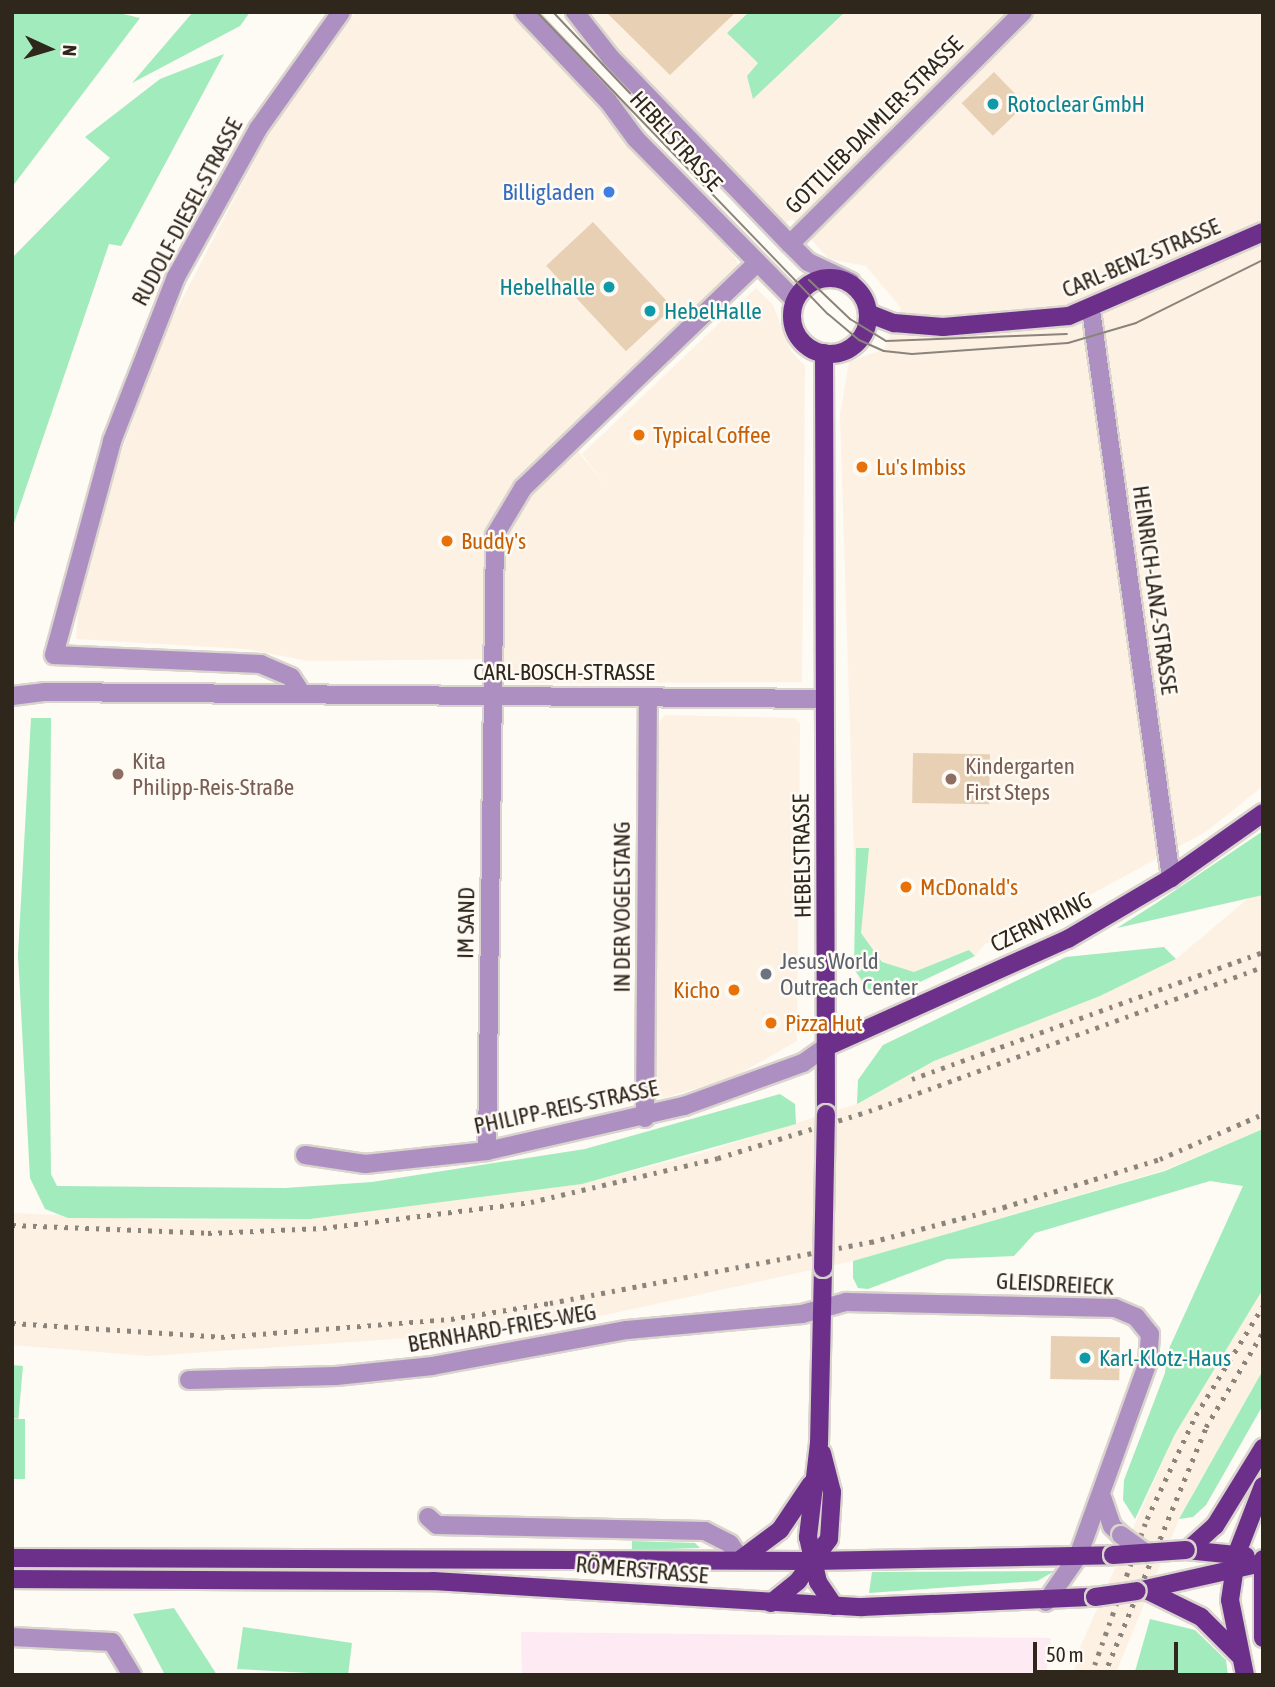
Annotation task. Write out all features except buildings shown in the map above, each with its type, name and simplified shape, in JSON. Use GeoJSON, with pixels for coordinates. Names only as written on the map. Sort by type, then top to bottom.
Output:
{"type":"FeatureCollection","features":[{"type":"Feature","properties":{"kind":"main road","name":"CARL-BENZ-STRASSE"},"geometry":{"type":"LineString","coordinates":[[870,314],[894,323],[943,327],[1042,321],[1091,310],[1263,232]]}},
{"type":"Feature","properties":{"kind":"main road"},"geometry":{"type":"LineString","coordinates":[[851,282],[864,294],[870,314],[859,340],[844,350],[824,353],[797,337],[792,327],[794,300],[811,283],[851,282]]}},
{"type":"Feature","properties":{"kind":"main road","name":"HEBELSTRASSE"},"geometry":{"type":"LineString","coordinates":[[824,353],[826,1114],[819,1443],[808,1536],[812,1561],[835,1606]]}},
{"type":"Feature","properties":{"kind":"main road","name":"CZERNYRING"},"geometry":{"type":"LineString","coordinates":[[826,1047],[1068,939],[1171,878],[1263,813]]}},
{"type":"Feature","properties":{"kind":"main road","name":"HEBELSTRASSE"},"geometry":{"type":"LineString","coordinates":[[771,1603],[798,1581],[830,1539],[832,1492],[819,1443]]}},
{"type":"Feature","properties":{"kind":"main road"},"geometry":{"type":"LineString","coordinates":[[1187,1550],[1215,1526],[1263,1448]]}},
{"type":"Feature","properties":{"kind":"main road"},"geometry":{"type":"LineString","coordinates":[[741,1559],[780,1530],[814,1479]]}},
{"type":"Feature","properties":{"kind":"main road"},"geometry":{"type":"LineString","coordinates":[[1245,1675],[1230,1600],[1237,1553],[1263,1486]]}},
{"type":"Feature","properties":{"kind":"main road","name":"RÖMERSTRASSE"},"geometry":{"type":"LineString","coordinates":[[12,1558],[812,1561],[1113,1555],[1187,1550],[1237,1553],[1262,1562]]}},
{"type":"Feature","properties":{"kind":"main road"},"geometry":{"type":"LineString","coordinates":[[1262,1562],[1263,1638]]}},
{"type":"Feature","properties":{"kind":"main road","name":"RÖMERSTRASSE"},"geometry":{"type":"LineString","coordinates":[[12,1579],[433,1581],[835,1606],[1046,1602],[1095,1597],[1234,1573],[1262,1562]]}},
{"type":"Feature","properties":{"kind":"main road"},"geometry":{"type":"LineString","coordinates":[[1146,1590],[1174,1602],[1210,1624],[1239,1655]]}},
{"type":"Feature","properties":{"kind":"street","name":"RUDOLF-DIESEL-STRASSE"},"geometry":{"type":"LineString","coordinates":[[302,694],[291,677],[261,664],[54,655],[112,441],[176,277],[258,130],[341,12]]}},
{"type":"Feature","properties":{"kind":"street","name":"HEBELSTRASSE"},"geometry":{"type":"LineString","coordinates":[[524,12],[636,139],[794,300]]}},
{"type":"Feature","properties":{"kind":"street","name":"HEBELSTRASSE"},"geometry":{"type":"LineString","coordinates":[[575,12],[611,58],[808,262],[851,282]]}},
{"type":"Feature","properties":{"kind":"street","name":"GOTTLIEB-DAIMLER-STRASSE"},"geometry":{"type":"LineString","coordinates":[[790,244],[1023,12]]}},
{"type":"Feature","properties":{"kind":"street"},"geometry":{"type":"LineString","coordinates":[[495,696],[495,535],[509,505],[757,263]]}},
{"type":"Feature","properties":{"kind":"street","name":"HEINRICH-LANZ-STRASSE"},"geometry":{"type":"LineString","coordinates":[[1091,310],[1171,878]]}},
{"type":"Feature","properties":{"kind":"street","name":"CARL-BOSCH-STRASSE"},"geometry":{"type":"LineString","coordinates":[[12,696],[44,692],[825,699]]}},
{"type":"Feature","properties":{"kind":"street","name":"IM SAND"},"geometry":{"type":"LineString","coordinates":[[487,1151],[495,696]]}},
{"type":"Feature","properties":{"kind":"street","name":"IN DER VOGELSTANG"},"geometry":{"type":"LineString","coordinates":[[645,1118],[648,696]]}},
{"type":"Feature","properties":{"kind":"street","name":"PHILIPP-REIS-STRASSE"},"geometry":{"type":"LineString","coordinates":[[305,1155],[365,1164],[487,1151],[645,1118],[803,1063],[826,1047]]}},
{"type":"Feature","properties":{"kind":"street","name":"GLEISDREIECK"},"geometry":{"type":"LineString","coordinates":[[822,1310],[846,1302],[1115,1308],[1136,1317],[1150,1334],[1148,1362],[1102,1497],[1078,1556],[1046,1602]]}},
{"type":"Feature","properties":{"kind":"street","name":"BERNHARD-FRIES-WEG"},"geometry":{"type":"LineString","coordinates":[[189,1380],[372,1373],[627,1331],[822,1310]]}},
{"type":"Feature","properties":{"kind":"street"},"geometry":{"type":"LineString","coordinates":[[1102,1497],[1112,1526],[1146,1553]]}},
{"type":"Feature","properties":{"kind":"street"},"geometry":{"type":"LineString","coordinates":[[428,1517],[437,1525],[705,1531],[730,1544],[741,1559]]}},
{"type":"Feature","properties":{"kind":"street"},"geometry":{"type":"LineString","coordinates":[[12,1636],[112,1642],[132,1675]]}},
{"type":"Feature","properties":{"kind":"shaded area"},"geometry":{"type":"Polygon","coordinates":[[[356,12],[511,12],[736,259],[739,268],[563,433],[607,487],[582,454],[756,288],[773,305],[791,351],[805,366],[802,682],[523,683],[499,659],[308,661],[246,649],[76,639],[78,610],[119,459],[165,332],[269,132],[356,12]]]}},
{"type":"Feature","properties":{"kind":"shaded area"},"geometry":{"type":"Polygon","coordinates":[[[591,12],[1263,12],[1263,786],[1207,831],[1079,901],[985,944],[975,956],[885,992],[868,989],[858,980],[840,415],[849,362],[884,349],[901,308],[866,266],[829,259],[792,219],[784,223],[621,53],[591,12]]]}},
{"type":"Feature","properties":{"kind":"shaded area"},"geometry":{"type":"Polygon","coordinates":[[[665,715],[795,718],[800,724],[797,1041],[732,1078],[663,1098],[656,1093],[659,722],[665,715]]]}},
{"type":"Feature","properties":{"kind":"shaded area"},"geometry":{"type":"Polygon","coordinates":[[[1263,886],[1263,1129],[1165,1170],[853,1261],[605,1315],[423,1337],[149,1356],[12,1345],[12,1213],[162,1220],[310,1219],[582,1184],[698,1154],[857,1104],[934,1061],[1100,996],[1176,959],[1263,886]]]}},
{"type":"Feature","properties":{"kind":"shaded area"},"geometry":{"type":"Polygon","coordinates":[[[1263,1289],[1263,1370],[1179,1519],[1115,1675],[1074,1675],[1077,1654],[1175,1434],[1263,1289]]]}},
{"type":"Feature","properties":{"kind":"shaded area"},"geometry":{"type":"Polygon","coordinates":[[[521,1632],[1051,1638],[1046,1675],[522,1675],[521,1632]]]}},
{"type":"Feature","properties":{"kind":"green space"},"geometry":{"type":"Polygon","coordinates":[[[12,12],[115,12],[140,18],[12,187],[12,12]]]}},
{"type":"Feature","properties":{"kind":"green space"},"geometry":{"type":"Polygon","coordinates":[[[193,12],[250,12],[240,26],[132,83],[193,12]]]}},
{"type":"Feature","properties":{"kind":"green space"},"geometry":{"type":"Polygon","coordinates":[[[749,12],[845,12],[753,99],[747,76],[758,63],[727,33],[749,12]]]}},
{"type":"Feature","properties":{"kind":"green space"},"geometry":{"type":"Polygon","coordinates":[[[224,54],[121,246],[109,244],[12,529],[12,258],[110,158],[85,137],[160,79],[224,54]]]}},
{"type":"Feature","properties":{"kind":"green space"},"geometry":{"type":"Polygon","coordinates":[[[31,718],[51,718],[51,1174],[57,1186],[285,1188],[372,1182],[585,1149],[780,1094],[795,1104],[796,1124],[582,1184],[310,1219],[68,1218],[45,1209],[30,1178],[18,955],[31,718]]]}},
{"type":"Feature","properties":{"kind":"green space"},"geometry":{"type":"Polygon","coordinates":[[[1263,831],[1263,895],[1117,928],[1155,904],[1263,831]]]}},
{"type":"Feature","properties":{"kind":"green space"},"geometry":{"type":"Polygon","coordinates":[[[856,848],[869,848],[861,933],[882,962],[914,972],[969,950],[975,956],[920,982],[885,992],[868,989],[854,969],[856,848]]]}},
{"type":"Feature","properties":{"kind":"green space"},"geometry":{"type":"Polygon","coordinates":[[[1164,947],[1176,959],[1100,996],[934,1061],[857,1104],[858,1080],[883,1045],[1066,957],[1164,947]]]}},
{"type":"Feature","properties":{"kind":"green space"},"geometry":{"type":"Polygon","coordinates":[[[1263,1129],[1263,1289],[1175,1434],[1135,1519],[1123,1500],[1124,1480],[1165,1373],[1167,1353],[1243,1186],[1210,1181],[1035,1233],[1014,1256],[947,1259],[868,1289],[858,1288],[853,1278],[853,1261],[1165,1171],[1263,1129]]]}},
{"type":"Feature","properties":{"kind":"green space"},"geometry":{"type":"Polygon","coordinates":[[[12,1365],[23,1366],[18,1419],[12,1418],[12,1365]]]}},
{"type":"Feature","properties":{"kind":"green space"},"geometry":{"type":"Polygon","coordinates":[[[1263,1370],[1263,1405],[1206,1505],[1193,1517],[1179,1519],[1263,1370]]]}},
{"type":"Feature","properties":{"kind":"green space"},"geometry":{"type":"Polygon","coordinates":[[[12,1419],[25,1419],[25,1479],[12,1479],[12,1419]]]}},
{"type":"Feature","properties":{"kind":"green space"},"geometry":{"type":"Polygon","coordinates":[[[632,1541],[695,1543],[700,1548],[632,1550],[632,1541]]]}},
{"type":"Feature","properties":{"kind":"green space"},"geometry":{"type":"Polygon","coordinates":[[[1055,1571],[1037,1581],[869,1593],[872,1572],[1055,1571]]]}},
{"type":"Feature","properties":{"kind":"green space"},"geometry":{"type":"Polygon","coordinates":[[[174,1608],[217,1675],[165,1675],[133,1614],[174,1608]]]}},
{"type":"Feature","properties":{"kind":"green space"},"geometry":{"type":"Polygon","coordinates":[[[1150,1619],[1195,1630],[1226,1660],[1228,1675],[1134,1675],[1150,1619]]]}},
{"type":"Feature","properties":{"kind":"green space"},"geometry":{"type":"Polygon","coordinates":[[[243,1627],[352,1643],[348,1675],[237,1669],[243,1627]]]}},
{"type":"Feature","properties":{"kind":"tram line"},"geometry":{"type":"LineString","coordinates":[[537,12],[828,314],[859,340],[884,351],[912,354],[1068,343],[1136,323],[1263,260]]}},
{"type":"Feature","properties":{"kind":"tram line"},"geometry":{"type":"LineString","coordinates":[[553,12],[630,93]]}},
{"type":"Feature","properties":{"kind":"tram line"},"geometry":{"type":"LineString","coordinates":[[809,280],[850,319],[886,341],[1067,334]]}},
{"type":"Feature","properties":{"kind":"railway"},"geometry":{"type":"LineString","coordinates":[[912,1079],[1263,952]]}},
{"type":"Feature","properties":{"kind":"railway"},"geometry":{"type":"LineString","coordinates":[[12,1225],[208,1233],[323,1228],[531,1202],[718,1158],[869,1111],[1263,967]]}},
{"type":"Feature","properties":{"kind":"railway"},"geometry":{"type":"LineString","coordinates":[[12,1323],[221,1337],[451,1319],[550,1303],[871,1242],[1004,1207],[1160,1159],[1263,1114]]}},
{"type":"Feature","properties":{"kind":"railway"},"geometry":{"type":"LineString","coordinates":[[1091,1675],[1147,1519],[1196,1415],[1263,1306]]}},
{"type":"Feature","properties":{"kind":"railway"},"geometry":{"type":"LineString","coordinates":[[1104,1675],[1206,1427],[1263,1332]]}},
{"type":"Feature","properties":{"kind":"place","name":"Rotoclear GmbH"},"geometry":{"type":"Point","coordinates":[993,104]}},
{"type":"Feature","properties":{"kind":"place","name":"Billigladen"},"geometry":{"type":"Point","coordinates":[609,192]}},
{"type":"Feature","properties":{"kind":"place","name":"Hebelhalle"},"geometry":{"type":"Point","coordinates":[609,287]}},
{"type":"Feature","properties":{"kind":"place","name":"HebelHalle"},"geometry":{"type":"Point","coordinates":[650,311]}},
{"type":"Feature","properties":{"kind":"place","name":"Typical Coffee"},"geometry":{"type":"Point","coordinates":[639,435]}},
{"type":"Feature","properties":{"kind":"place","name":"Lu's Imbiss"},"geometry":{"type":"Point","coordinates":[862,467]}},
{"type":"Feature","properties":{"kind":"place","name":"Buddy's"},"geometry":{"type":"Point","coordinates":[447,541]}},
{"type":"Feature","properties":{"kind":"place","name":"Kita Philipp-Reis-Straße"},"geometry":{"type":"Point","coordinates":[118,774]}},
{"type":"Feature","properties":{"kind":"place","name":"Kindergarten First Steps"},"geometry":{"type":"Point","coordinates":[951,779]}},
{"type":"Feature","properties":{"kind":"place","name":"McDonald's"},"geometry":{"type":"Point","coordinates":[906,887]}},
{"type":"Feature","properties":{"kind":"place","name":"Jesus World Outreach Center"},"geometry":{"type":"Point","coordinates":[766,974]}},
{"type":"Feature","properties":{"kind":"place","name":"Kicho"},"geometry":{"type":"Point","coordinates":[734,990]}},
{"type":"Feature","properties":{"kind":"place","name":"Pizza Hut"},"geometry":{"type":"Point","coordinates":[771,1023]}},
{"type":"Feature","properties":{"kind":"place","name":"Karl-Klotz-Haus"},"geometry":{"type":"Point","coordinates":[1085,1358]}}]}
